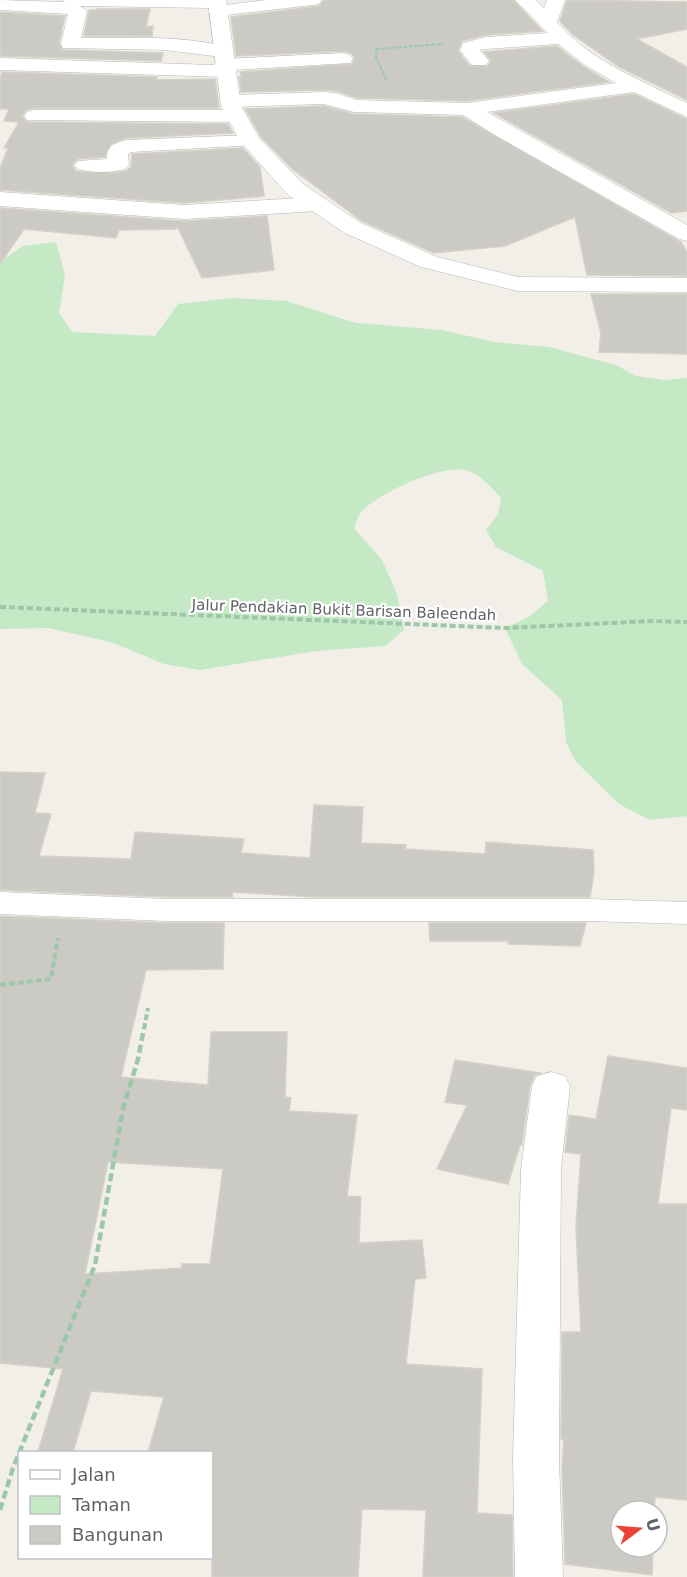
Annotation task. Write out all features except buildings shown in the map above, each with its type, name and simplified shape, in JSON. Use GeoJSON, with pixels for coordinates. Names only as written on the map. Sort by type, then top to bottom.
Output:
{"type":"FeatureCollection","features":[{"type":"Feature","properties":{"kind":"street"},"geometry":{"type":"LineString","coordinates":[[72,0],[217,5],[313,0]]}},
{"type":"Feature","properties":{"kind":"street"},"geometry":{"type":"LineString","coordinates":[[524,0],[562,38],[590,58],[687,111]]}},
{"type":"Feature","properties":{"kind":"street"},"geometry":{"type":"LineString","coordinates":[[548,22],[556,0]]}},
{"type":"Feature","properties":{"kind":"street"},"geometry":{"type":"LineString","coordinates":[[0,5],[69,8],[78,11],[70,44]]}},
{"type":"Feature","properties":{"kind":"street"},"geometry":{"type":"LineString","coordinates":[[217,5],[233,109],[250,141],[295,189],[353,228],[429,262],[518,284],[687,285]]}},
{"type":"Feature","properties":{"kind":"street"},"geometry":{"type":"LineString","coordinates":[[476,53],[562,38]]}},
{"type":"Feature","properties":{"kind":"street"},"geometry":{"type":"LineString","coordinates":[[46,43],[171,44],[224,62]]}},
{"type":"Feature","properties":{"kind":"street"},"geometry":{"type":"LineString","coordinates":[[0,64],[343,59]]}},
{"type":"Feature","properties":{"kind":"street"},"geometry":{"type":"LineString","coordinates":[[34,116],[233,109],[324,98],[336,99],[354,106],[468,110],[638,86]]}},
{"type":"Feature","properties":{"kind":"street"},"geometry":{"type":"LineString","coordinates":[[468,110],[687,234]]}},
{"type":"Feature","properties":{"kind":"street"},"geometry":{"type":"LineString","coordinates":[[85,165],[118,165],[117,151],[127,146],[250,141]]}},
{"type":"Feature","properties":{"kind":"street"},"geometry":{"type":"LineString","coordinates":[[0,199],[184,212],[318,204]]}},
{"type":"Feature","properties":{"kind":"street"},"geometry":{"type":"LineString","coordinates":[[0,903],[166,910],[687,913]]}},
{"type":"Feature","properties":{"kind":"street"},"geometry":{"type":"LineString","coordinates":[[539,1577],[537,1458],[541,1168],[551,1086]]}},
{"type":"Feature","properties":{"kind":"path"},"geometry":{"type":"LineString","coordinates":[[392,107],[387,83],[376,57],[376,49],[458,43],[476,53]]}},
{"type":"Feature","properties":{"kind":"path","name":"Jalur Pendakian Bukit Barisan Baleendah"},"geometry":{"type":"LineString","coordinates":[[0,607],[505,628],[652,621],[687,622]]}},
{"type":"Feature","properties":{"kind":"path"},"geometry":{"type":"LineString","coordinates":[[0,985],[51,979],[64,905]]}},
{"type":"Feature","properties":{"kind":"path"},"geometry":{"type":"LineString","coordinates":[[20,1451],[95,1265],[123,1109],[138,1059],[148,1008]]}},
{"type":"Feature","properties":{"kind":"path"},"geometry":{"type":"LineString","coordinates":[[0,1510],[18,1458]]}},
{"type":"Feature","properties":{"kind":"green space"},"geometry":{"type":"Polygon","coordinates":[[[56,242],[65,275],[59,313],[72,332],[155,336],[178,304],[232,298],[286,301],[356,323],[442,330],[494,342],[549,347],[616,365],[636,376],[665,380],[687,378],[687,816],[650,820],[619,804],[576,762],[566,742],[562,700],[522,664],[505,628],[529,617],[548,601],[543,571],[496,547],[486,530],[498,514],[501,498],[484,481],[469,471],[440,472],[410,482],[382,496],[362,511],[358,517],[354,528],[382,560],[397,594],[404,630],[385,646],[316,651],[200,670],[164,664],[111,642],[48,628],[0,629],[0,262],[23,246],[56,242]]]}}]}
